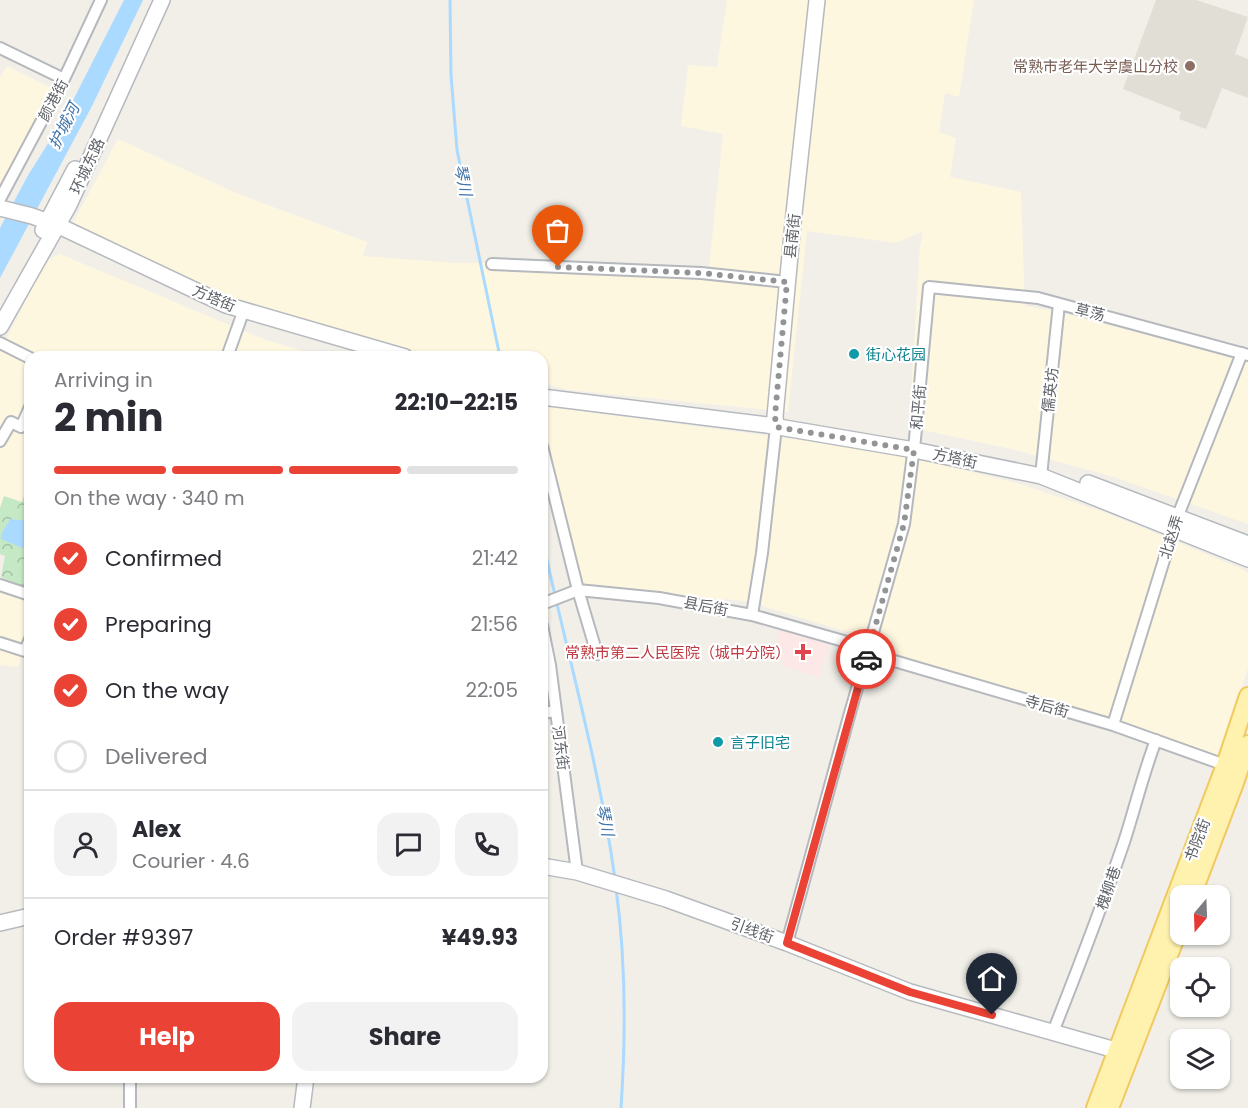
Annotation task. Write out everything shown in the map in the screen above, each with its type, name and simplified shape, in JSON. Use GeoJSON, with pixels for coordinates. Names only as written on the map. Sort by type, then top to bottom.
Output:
{"type":"FeatureCollection","features":[{"type":"Feature","properties":{"kind":"main road","name":"书院街"},"geometry":{"type":"LineString","coordinates":[[1124,1052],[1248,696]]}},
{"type":"Feature","properties":{"kind":"main road","name":"书院街"},"geometry":{"type":"LineString","coordinates":[[1196,885],[1236,783],[1248,744]]}},
{"type":"Feature","properties":{"kind":"main road"},"geometry":{"type":"LineString","coordinates":[[1095,1108],[1124,1052],[1172,945]]}},
{"type":"Feature","properties":{"kind":"main road"},"geometry":{"type":"LineString","coordinates":[[1110,1108],[1124,1052]]}},
{"type":"Feature","properties":{"kind":"street","name":"颜港街"},"geometry":{"type":"LineString","coordinates":[[0,199],[64,79],[101,0]]}},
{"type":"Feature","properties":{"kind":"street","name":"环城东路"},"geometry":{"type":"LineString","coordinates":[[0,327],[50,227],[152,0]]}},
{"type":"Feature","properties":{"kind":"street","name":"环城东路"},"geometry":{"type":"LineString","coordinates":[[0,307],[50,227],[73,196],[162,0]]}},
{"type":"Feature","properties":{"kind":"street","name":"县南街"},"geometry":{"type":"LineString","coordinates":[[752,615],[762,553],[787,282],[818,0]]}},
{"type":"Feature","properties":{"kind":"street"},"geometry":{"type":"LineString","coordinates":[[0,48],[64,79]]}},
{"type":"Feature","properties":{"kind":"street","name":"方塔街"},"geometry":{"type":"LineString","coordinates":[[0,209],[50,227],[226,305],[384,351]]}},
{"type":"Feature","properties":{"kind":"street","name":"方塔街"},"geometry":{"type":"LineString","coordinates":[[50,227],[155,282],[241,318],[354,351]]}},
{"type":"Feature","properties":{"kind":"street"},"geometry":{"type":"LineString","coordinates":[[492,264],[701,273],[787,282]]}},
{"type":"Feature","properties":{"kind":"street","name":"草荡"},"geometry":{"type":"LineString","coordinates":[[929,287],[1038,298],[1245,354]]}},
{"type":"Feature","properties":{"kind":"street","name":"和平街"},"geometry":{"type":"LineString","coordinates":[[787,943],[904,524],[915,445],[929,287]]}},
{"type":"Feature","properties":{"kind":"street","name":"儒英坊"},"geometry":{"type":"LineString","coordinates":[[1042,471],[1059,304]]}},
{"type":"Feature","properties":{"kind":"street"},"geometry":{"type":"LineString","coordinates":[[228,351],[241,318]]}},
{"type":"Feature","properties":{"kind":"street"},"geometry":{"type":"LineString","coordinates":[[0,343],[24,355]]}},
{"type":"Feature","properties":{"kind":"street","name":"北赵弄"},"geometry":{"type":"LineString","coordinates":[[1113,725],[1175,523],[1245,354]]}},
{"type":"Feature","properties":{"kind":"street","name":"方塔街"},"geometry":{"type":"LineString","coordinates":[[548,387],[915,445],[1042,471],[1175,523],[1248,559]]}},
{"type":"Feature","properties":{"kind":"street","name":"方塔街"},"geometry":{"type":"LineString","coordinates":[[548,398],[775,422]]}},
{"type":"Feature","properties":{"kind":"street"},"geometry":{"type":"LineString","coordinates":[[0,441],[11,422],[21,427],[24,420]]}},
{"type":"Feature","properties":{"kind":"street"},"geometry":{"type":"LineString","coordinates":[[548,470],[578,590],[597,654]]}},
{"type":"Feature","properties":{"kind":"street","name":"方塔街"},"geometry":{"type":"LineString","coordinates":[[1175,523],[1248,544]]}},
{"type":"Feature","properties":{"kind":"street"},"geometry":{"type":"LineString","coordinates":[[0,585],[24,593]]}},
{"type":"Feature","properties":{"kind":"street"},"geometry":{"type":"LineString","coordinates":[[548,602],[578,590]]}},
{"type":"Feature","properties":{"kind":"street","name":"县后街"},"geometry":{"type":"LineString","coordinates":[[578,590],[659,598],[752,615],[868,651]]}},
{"type":"Feature","properties":{"kind":"street"},"geometry":{"type":"LineString","coordinates":[[0,643],[24,651]]}},
{"type":"Feature","properties":{"kind":"street","name":"寺后街"},"geometry":{"type":"LineString","coordinates":[[868,651],[1113,725],[1225,765]]}},
{"type":"Feature","properties":{"kind":"street","name":"河东街"},"geometry":{"type":"LineString","coordinates":[[548,655],[577,872]]}},
{"type":"Feature","properties":{"kind":"street"},"geometry":{"type":"LineString","coordinates":[[548,712],[556,711]]}},
{"type":"Feature","properties":{"kind":"street","name":"槐柳巷"},"geometry":{"type":"LineString","coordinates":[[1053,1032],[1103,902],[1156,740]]}},
{"type":"Feature","properties":{"kind":"street","name":"引线街"},"geometry":{"type":"LineString","coordinates":[[548,867],[577,872],[666,899],[787,943],[910,992],[1124,1052]]}},
{"type":"Feature","properties":{"kind":"street"},"geometry":{"type":"LineString","coordinates":[[0,923],[24,917]]}},
{"type":"Feature","properties":{"kind":"street"},"geometry":{"type":"LineString","coordinates":[[130,1083],[130,1108]]}},
{"type":"Feature","properties":{"kind":"street"},"geometry":{"type":"LineString","coordinates":[[302,1108],[305,1083]]}},
{"type":"Feature","properties":{"kind":"shaded area"},"geometry":{"type":"Polygon","coordinates":[[[727,0],[974,0],[959,97],[945,93],[939,132],[956,138],[950,177],[1021,192],[1025,306],[1056,311],[1248,362],[1248,524],[1114,477],[1015,450],[909,427],[920,247],[923,231],[896,243],[807,231],[788,412],[569,390],[548,385],[548,351],[404,351],[306,327],[209,290],[123,251],[73,223],[118,139],[236,193],[367,242],[363,256],[456,263],[709,268],[723,134],[681,126],[688,65],[717,67],[727,0]]]}},
{"type":"Feature","properties":{"kind":"shaded area","name":"常熟市老年大学虞山分校"},"geometry":{"type":"Polygon","coordinates":[[[1156,0],[1196,0],[1248,17],[1235,54],[1248,59],[1248,98],[1222,88],[1206,129],[1179,119],[1181,112],[1123,89],[1156,0]]]}},
{"type":"Feature","properties":{"kind":"shaded area"},"geometry":{"type":"Polygon","coordinates":[[[7,66],[57,91],[0,201],[0,78],[7,66]]]}},
{"type":"Feature","properties":{"kind":"shaded area"},"geometry":{"type":"Polygon","coordinates":[[[60,254],[263,339],[303,351],[24,351],[24,497],[22,503],[4,496],[0,508],[0,352],[44,264],[60,254]]]}},
{"type":"Feature","properties":{"kind":"shaded area"},"geometry":{"type":"Polygon","coordinates":[[[548,407],[911,457],[1020,484],[1112,515],[1248,573],[1248,668],[1215,765],[891,655],[886,644],[747,601],[656,594],[580,584],[578,564],[548,450],[548,407]]]}},
{"type":"Feature","properties":{"kind":"shaded area"},"geometry":{"type":"Polygon","coordinates":[[[0,590],[24,597],[24,650],[18,667],[0,665],[0,590]]]}},
{"type":"Feature","properties":{"kind":"shaded area","name":"常熟市第二人民医院（城中分院）"},"geometry":{"type":"Polygon","coordinates":[[[781,627],[830,643],[819,678],[781,665],[783,659],[777,656],[779,649],[774,647],[781,627]]]}},
{"type":"Feature","properties":{"kind":"green space"},"geometry":{"type":"Polygon","coordinates":[[[4,496],[22,502],[24,496],[24,587],[1,577],[5,556],[0,554],[0,508],[4,496]]]}},
{"type":"Feature","properties":{"kind":"water","name":"护城河"},"geometry":{"type":"Polygon","coordinates":[[[124,0],[143,0],[92,106],[0,278],[0,228],[27,177],[64,118],[124,0]]]}},
{"type":"Feature","properties":{"kind":"water"},"geometry":{"type":"Polygon","coordinates":[[[10,519],[24,521],[24,549],[1,539],[10,519]]]}},
{"type":"Feature","properties":{"kind":"waterway","name":"琴川"},"geometry":{"type":"LineString","coordinates":[[450,0],[451,75],[457,150],[499,351]]}},
{"type":"Feature","properties":{"kind":"waterway","name":"琴川"},"geometry":{"type":"LineString","coordinates":[[548,566],[591,750],[615,879]]}},
{"type":"Feature","properties":{"kind":"waterway","name":"琴川"},"geometry":{"type":"LineString","coordinates":[[616,888],[622,943],[624,998],[621,1108]]}},
{"type":"Feature","properties":{"kind":"way so far"},"geometry":{"type":"LineString","coordinates":[[558,267],[701,273],[787,282],[775,416],[776,427],[914,450],[904,524],[866,659]]}},
{"type":"Feature","properties":{"kind":"place","name":"常熟市老年大学虞山分校"},"geometry":{"type":"Point","coordinates":[1190,66]}},
{"type":"Feature","properties":{"kind":"place","name":"街心花园"},"geometry":{"type":"Point","coordinates":[854,354]}},
{"type":"Feature","properties":{"kind":"place","name":"常熟市第二人民医院（城中分院）"},"geometry":{"type":"Point","coordinates":[803,652]}},
{"type":"Feature","properties":{"kind":"place","name":"言子旧宅"},"geometry":{"type":"Point","coordinates":[718,742]}},
{"type":"Feature","properties":{"kind":"route"},"geometry":{"type":"LineString","coordinates":[[866,659],[787,943],[910,992],[992,1015]]}}]}
